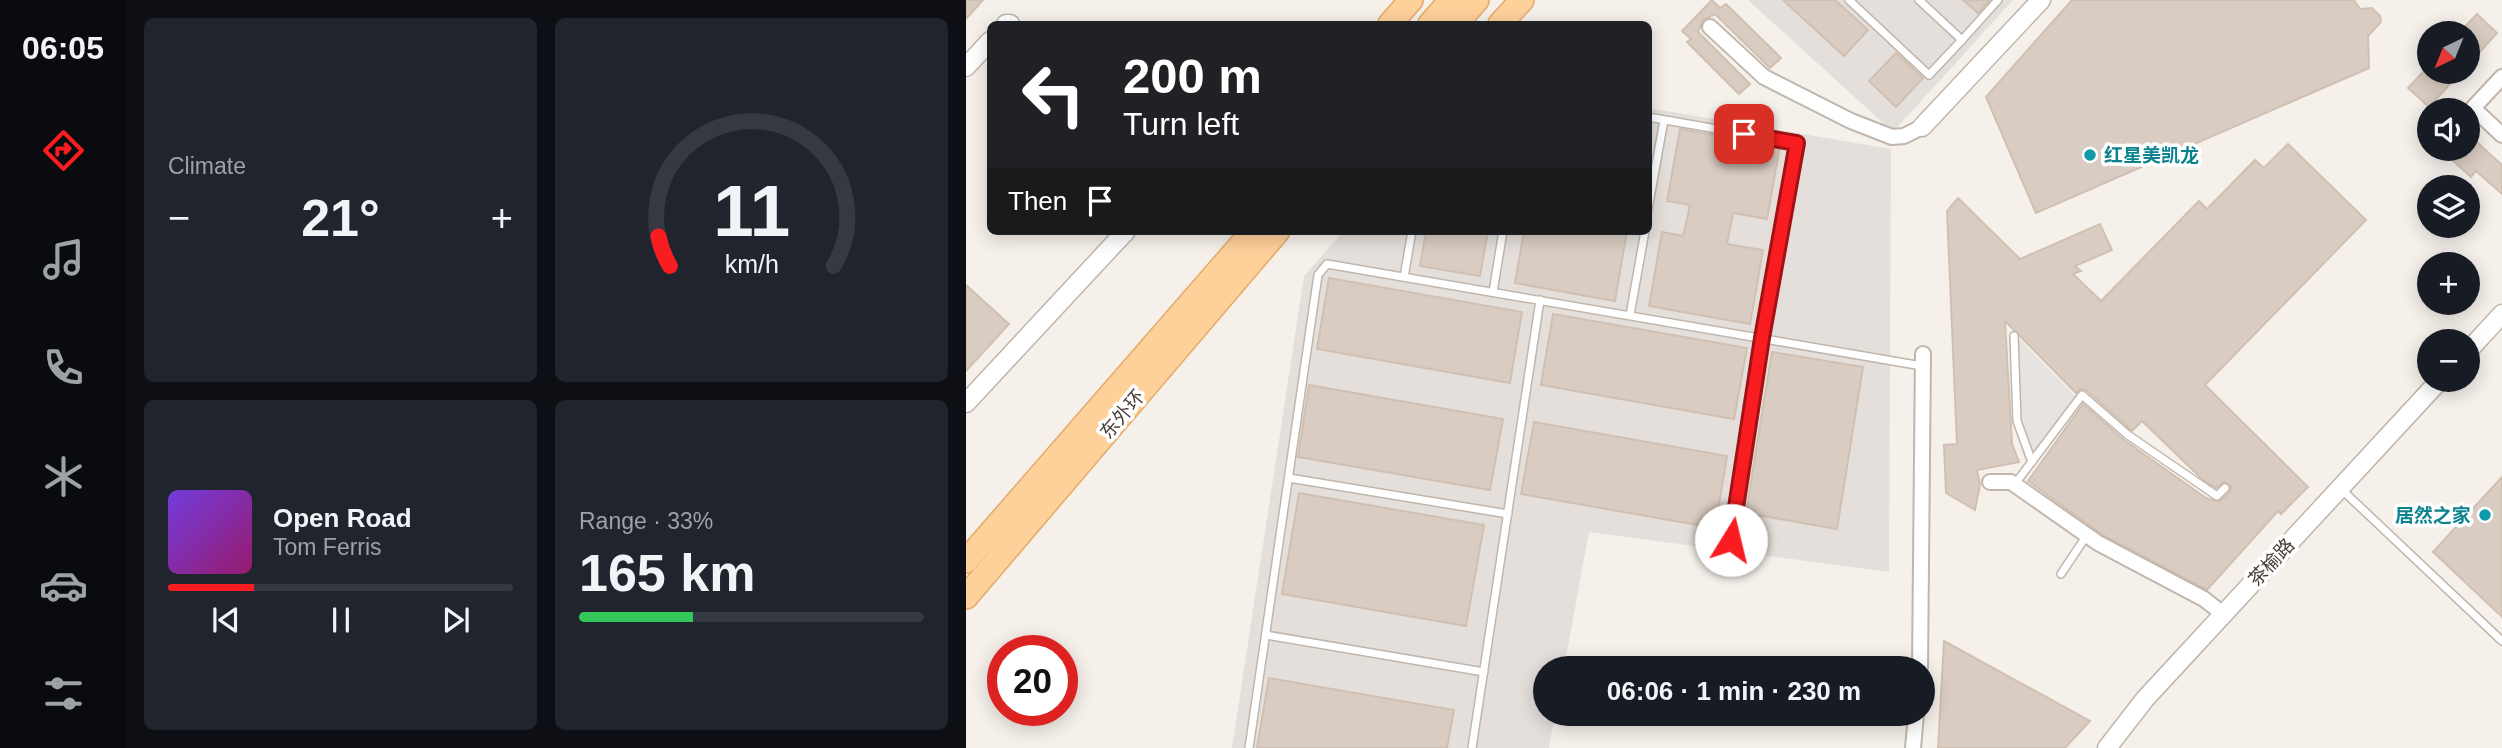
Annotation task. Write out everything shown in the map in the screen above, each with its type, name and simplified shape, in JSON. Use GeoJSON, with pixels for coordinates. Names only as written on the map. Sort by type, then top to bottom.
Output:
{"type":"FeatureCollection","features":[{"type":"Feature","properties":{"kind":"main road"},"geometry":{"type":"LineString","coordinates":[[1393,21],[1411,0]]}},
{"type":"Feature","properties":{"kind":"main road"},"geometry":{"type":"LineString","coordinates":[[1433,21],[1451,0]]}},
{"type":"Feature","properties":{"kind":"main road"},"geometry":{"type":"LineString","coordinates":[[1459,21],[1478,0]]}},
{"type":"Feature","properties":{"kind":"main road"},"geometry":{"type":"LineString","coordinates":[[1200,307],[1232,235]]}},
{"type":"Feature","properties":{"kind":"main road"},"geometry":{"type":"LineString","coordinates":[[1200,307],[1250,235]]}},
{"type":"Feature","properties":{"kind":"main road","name":"东外环"},"geometry":{"type":"LineString","coordinates":[[966,561],[1200,307],[1274,235]]}},
{"type":"Feature","properties":{"kind":"main road"},"geometry":{"type":"LineString","coordinates":[[1200,307],[1288,235]]}},
{"type":"Feature","properties":{"kind":"main road","name":"东外环"},"geometry":{"type":"LineString","coordinates":[[966,597],[1200,307]]}},
{"type":"Feature","properties":{"kind":"street"},"geometry":{"type":"LineString","coordinates":[[1710,27],[1764,77],[1851,121],[1892,137],[1905,136],[1922,127],[2041,0]]}},
{"type":"Feature","properties":{"kind":"street"},"geometry":{"type":"LineString","coordinates":[[966,67],[987,44]]}},
{"type":"Feature","properties":{"kind":"street"},"geometry":{"type":"LineString","coordinates":[[2502,77],[2473,108],[2502,135]]}},
{"type":"Feature","properties":{"kind":"street"},"geometry":{"type":"LineString","coordinates":[[966,404],[1122,235]]}},
{"type":"Feature","properties":{"kind":"street"},"geometry":{"type":"LineString","coordinates":[[2480,338],[2502,314]]}},
{"type":"Feature","properties":{"kind":"street"},"geometry":{"type":"LineString","coordinates":[[1920,656],[1923,360]]}},
{"type":"Feature","properties":{"kind":"street","name":"茶榆路"},"geometry":{"type":"LineString","coordinates":[[2107,748],[2145,699],[2429,392]]}},
{"type":"Feature","properties":{"kind":"street"},"geometry":{"type":"LineString","coordinates":[[1990,482],[2015,484],[2087,535],[2204,598],[2223,614]]}},
{"type":"Feature","properties":{"kind":"street"},"geometry":{"type":"LineString","coordinates":[[1913,748],[1915,726]]}},
{"type":"Feature","properties":{"kind":"lane"},"geometry":{"type":"LineString","coordinates":[[1849,0],[1929,75],[1998,0]]}},
{"type":"Feature","properties":{"kind":"lane"},"geometry":{"type":"LineString","coordinates":[[1919,0],[1962,40]]}},
{"type":"Feature","properties":{"kind":"lane"},"geometry":{"type":"LineString","coordinates":[[1652,118],[1797,143],[1762,338],[1731,540]]}},
{"type":"Feature","properties":{"kind":"lane"},"geometry":{"type":"LineString","coordinates":[[1652,187],[1664,120]]}},
{"type":"Feature","properties":{"kind":"lane"},"geometry":{"type":"LineString","coordinates":[[1404,277],[1411,235]]}},
{"type":"Feature","properties":{"kind":"lane"},"geometry":{"type":"LineString","coordinates":[[1493,292],[1502,235]]}},
{"type":"Feature","properties":{"kind":"lane"},"geometry":{"type":"LineString","coordinates":[[1630,315],[1644,235]]}},
{"type":"Feature","properties":{"kind":"lane"},"geometry":{"type":"LineString","coordinates":[[1249,748],[1318,275],[1327,264],[1762,338],[1923,360]]}},
{"type":"Feature","properties":{"kind":"lane"},"geometry":{"type":"LineString","coordinates":[[1472,748],[1540,300]]}},
{"type":"Feature","properties":{"kind":"lane"},"geometry":{"type":"LineString","coordinates":[[2014,336],[2017,421],[2032,461]]}},
{"type":"Feature","properties":{"kind":"lane"},"geometry":{"type":"LineString","coordinates":[[2015,484],[2082,395],[2128,435],[2217,496],[2225,488]]}},
{"type":"Feature","properties":{"kind":"lane"},"geometry":{"type":"LineString","coordinates":[[1289,478],[1508,514]]}},
{"type":"Feature","properties":{"kind":"lane"},"geometry":{"type":"LineString","coordinates":[[2340,487],[2502,641]]}},
{"type":"Feature","properties":{"kind":"lane"},"geometry":{"type":"LineString","coordinates":[[2061,574],[2087,535]]}},
{"type":"Feature","properties":{"kind":"lane"},"geometry":{"type":"LineString","coordinates":[[1266,635],[1484,672]]}},
{"type":"Feature","properties":{"kind":"shaded area"},"geometry":{"type":"Polygon","coordinates":[[[1748,0],[2013,0],[1893,132],[1748,0]]]}},
{"type":"Feature","properties":{"kind":"shaded area"},"geometry":{"type":"Polygon","coordinates":[[[1652,109],[1891,149],[1889,572],[1589,532],[1566,656],[1533,656],[1533,726],[1553,726],[1549,748],[1232,748],[1304,276],[1340,235],[1652,235],[1652,109]]]}},
{"type":"Feature","properties":{"kind":"shaded area"},"geometry":{"type":"Polygon","coordinates":[[[2010,330],[2081,402],[2034,466],[2024,458],[2014,421],[2010,330]]]}},
{"type":"Feature","properties":{"kind":"building"},"geometry":{"type":"Polygon","coordinates":[[[966,0],[983,0],[966,19],[966,0]]]}},
{"type":"Feature","properties":{"kind":"building"},"geometry":{"type":"Polygon","coordinates":[[[1712,0],[1720,8],[1726,4],[1781,58],[1770,68],[1715,14],[1703,20],[1698,32],[1750,84],[1739,94],[1687,42],[1691,39],[1682,31],[1712,0]]]}},
{"type":"Feature","properties":{"kind":"building"},"geometry":{"type":"Polygon","coordinates":[[[1783,0],[1835,0],[1868,30],[1844,56],[1783,0]]]}},
{"type":"Feature","properties":{"kind":"building"},"geometry":{"type":"Polygon","coordinates":[[[1963,0],[1990,0],[1978,13],[1963,0]]]}},
{"type":"Feature","properties":{"kind":"building","name":"红星美凯龙"},"geometry":{"type":"Polygon","coordinates":[[[2072,0],[2354,0],[2360,9],[2372,8],[2380,16],[2381,22],[2368,36],[2369,68],[2036,213],[1986,97],[2072,0]]]}},
{"type":"Feature","properties":{"kind":"building"},"geometry":{"type":"Polygon","coordinates":[[[2477,14],[2497,33],[2480,52],[2480,21],[2470,21],[2477,14]]]}},
{"type":"Feature","properties":{"kind":"building"},"geometry":{"type":"Polygon","coordinates":[[[1896,53],[1923,78],[1896,107],[1869,81],[1896,53]]]}},
{"type":"Feature","properties":{"kind":"building"},"geometry":{"type":"Polygon","coordinates":[[[2417,78],[2417,84],[2450,84],[2437,98],[2419,98],[2408,88],[2417,78]]]}},
{"type":"Feature","properties":{"kind":"building"},"geometry":{"type":"Polygon","coordinates":[[[1680,129],[1780,146],[1767,219],[1733,213],[1727,244],[1763,250],[1750,324],[1649,306],[1662,232],[1683,236],[1690,205],[1667,201],[1680,129]]]}},
{"type":"Feature","properties":{"kind":"building"},"geometry":{"type":"Polygon","coordinates":[[[2288,144],[2366,220],[2205,385],[2308,487],[2281,514],[2278,511],[2207,590],[2103,535],[2028,481],[2083,404],[2124,440],[2206,498],[2219,502],[2230,492],[2231,486],[2224,482],[2216,488],[2202,479],[2142,421],[2132,431],[2086,390],[2080,389],[2076,393],[2005,321],[2012,444],[2019,462],[1977,470],[1980,485],[1975,510],[1946,493],[1944,445],[1957,444],[1947,211],[1958,198],[2020,259],[2100,224],[2112,250],[2075,266],[2081,271],[2073,274],[2101,301],[2199,201],[2207,209],[2255,160],[2264,168],[2288,144]]]}},
{"type":"Feature","properties":{"kind":"building"},"geometry":{"type":"Polygon","coordinates":[[[2480,145],[2502,165],[2502,194],[2476,171],[2469,175],[2453,161],[2480,161],[2480,145]]]}},
{"type":"Feature","properties":{"kind":"building"},"geometry":{"type":"Polygon","coordinates":[[[1425,235],[1487,235],[1480,276],[1420,266],[1425,235]]]}},
{"type":"Feature","properties":{"kind":"building"},"geometry":{"type":"Polygon","coordinates":[[[1523,235],[1626,235],[1615,301],[1515,283],[1523,235]]]}},
{"type":"Feature","properties":{"kind":"building"},"geometry":{"type":"Polygon","coordinates":[[[1329,278],[1522,312],[1510,383],[1317,349],[1329,278]]]}},
{"type":"Feature","properties":{"kind":"building"},"geometry":{"type":"Polygon","coordinates":[[[966,285],[1009,324],[966,371],[966,285]]]}},
{"type":"Feature","properties":{"kind":"building"},"geometry":{"type":"Polygon","coordinates":[[[1553,314],[1747,348],[1734,419],[1541,385],[1553,314]]]}},
{"type":"Feature","properties":{"kind":"building"},"geometry":{"type":"Polygon","coordinates":[[[1772,352],[1863,367],[1837,529],[1746,513],[1772,352]]]}},
{"type":"Feature","properties":{"kind":"building"},"geometry":{"type":"Polygon","coordinates":[[[1309,385],[1503,419],[1490,490],[1298,457],[1309,385]]]}},
{"type":"Feature","properties":{"kind":"building"},"geometry":{"type":"Polygon","coordinates":[[[1534,422],[1727,456],[1715,528],[1521,494],[1534,422]]]}},
{"type":"Feature","properties":{"kind":"building","name":"居然之家"},"geometry":{"type":"Polygon","coordinates":[[[2502,477],[2502,617],[2433,552],[2502,477]]]}},
{"type":"Feature","properties":{"kind":"building"},"geometry":{"type":"Polygon","coordinates":[[[1299,493],[1484,525],[1466,626],[1282,594],[1299,493]]]}},
{"type":"Feature","properties":{"kind":"building"},"geometry":{"type":"Polygon","coordinates":[[[1944,641],[2090,721],[2065,748],[1938,748],[1944,641]]]}},
{"type":"Feature","properties":{"kind":"building"},"geometry":{"type":"Polygon","coordinates":[[[1269,678],[1454,710],[1447,748],[1257,748],[1269,678]]]}},
{"type":"Feature","properties":{"kind":"place","name":"红星美凯龙"},"geometry":{"type":"Point","coordinates":[2090,155]}},
{"type":"Feature","properties":{"kind":"place","name":"居然之家"},"geometry":{"type":"Point","coordinates":[2485,515]}},
{"type":"Feature","properties":{"kind":"route"},"geometry":{"type":"LineString","coordinates":[[1731,540],[1762,338],[1797,143],[1744,134]]}}]}
